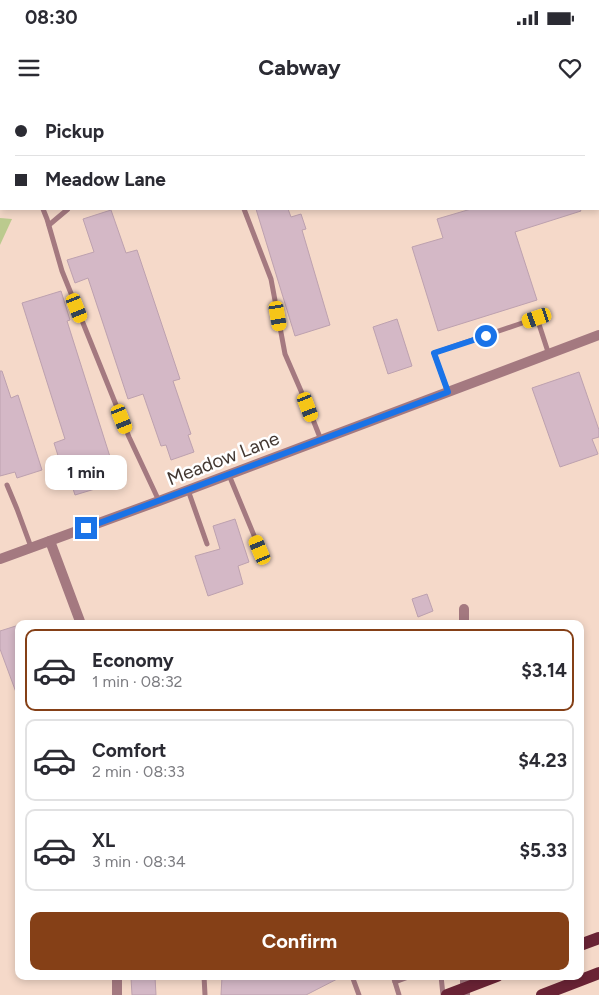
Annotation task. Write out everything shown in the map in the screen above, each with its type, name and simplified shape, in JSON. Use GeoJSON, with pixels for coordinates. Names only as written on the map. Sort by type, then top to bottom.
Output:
{"type":"FeatureCollection","features":[{"type":"Feature","properties":{"kind":"main road"},"geometry":{"type":"LineString","coordinates":[[584,944],[599,938]]}},
{"type":"Feature","properties":{"kind":"main road"},"geometry":{"type":"LineString","coordinates":[[584,979],[599,973]]}},
{"type":"Feature","properties":{"kind":"main road"},"geometry":{"type":"LineString","coordinates":[[445,995],[484,980]]}},
{"type":"Feature","properties":{"kind":"main road"},"geometry":{"type":"LineString","coordinates":[[542,995],[581,980]]}},
{"type":"Feature","properties":{"kind":"street","name":"Meadow Lane"},"geometry":{"type":"LineString","coordinates":[[0,559],[599,335]]}},
{"type":"Feature","properties":{"kind":"street"},"geometry":{"type":"LineString","coordinates":[[50,541],[80,620]]}},
{"type":"Feature","properties":{"kind":"street"},"geometry":{"type":"LineString","coordinates":[[464,609],[464,620]]}},
{"type":"Feature","properties":{"kind":"street"},"geometry":{"type":"LineString","coordinates":[[116,980],[117,995]]}},
{"type":"Feature","properties":{"kind":"lane"},"geometry":{"type":"LineString","coordinates":[[43,210],[62,271],[129,437],[159,501]]}},
{"type":"Feature","properties":{"kind":"lane"},"geometry":{"type":"LineString","coordinates":[[49,225],[67,210]]}},
{"type":"Feature","properties":{"kind":"lane"},"geometry":{"type":"LineString","coordinates":[[244,210],[271,279],[285,354],[321,440]]}},
{"type":"Feature","properties":{"kind":"lane"},"geometry":{"type":"LineString","coordinates":[[448,392],[434,353],[537,318],[549,354]]}},
{"type":"Feature","properties":{"kind":"lane"},"geometry":{"type":"LineString","coordinates":[[229,474],[260,550]]}},
{"type":"Feature","properties":{"kind":"lane"},"geometry":{"type":"LineString","coordinates":[[6,484],[32,548]]}},
{"type":"Feature","properties":{"kind":"lane"},"geometry":{"type":"LineString","coordinates":[[188,490],[207,544]]}},
{"type":"Feature","properties":{"kind":"lane"},"geometry":{"type":"LineString","coordinates":[[204,980],[204,995]]}},
{"type":"Feature","properties":{"kind":"lane"},"geometry":{"type":"LineString","coordinates":[[353,980],[359,995]]}},
{"type":"Feature","properties":{"kind":"lane"},"geometry":{"type":"LineString","coordinates":[[394,980],[399,995]]}},
{"type":"Feature","properties":{"kind":"lane"},"geometry":{"type":"LineString","coordinates":[[442,980],[445,995]]}},
{"type":"Feature","properties":{"kind":"green space"},"geometry":{"type":"Polygon","coordinates":[[[0,218],[12,219],[0,245],[0,218]]]}},
{"type":"Feature","properties":{"kind":"building"},"geometry":{"type":"Polygon","coordinates":[[[111,210],[126,253],[137,250],[180,379],[173,381],[191,434],[188,435],[194,452],[171,460],[166,445],[161,446],[143,394],[128,399],[88,278],[75,283],[67,260],[94,252],[83,219],[111,210]]]}},
{"type":"Feature","properties":{"kind":"building"},"geometry":{"type":"Polygon","coordinates":[[[256,210],[288,210],[291,217],[301,214],[306,229],[302,230],[330,325],[295,336],[256,210]]]}},
{"type":"Feature","properties":{"kind":"building"},"geometry":{"type":"Polygon","coordinates":[[[468,210],[581,211],[515,232],[537,300],[438,331],[412,247],[443,238],[437,219],[468,210]]]}},
{"type":"Feature","properties":{"kind":"building"},"geometry":{"type":"Polygon","coordinates":[[[61,291],[70,320],[67,321],[118,482],[75,495],[65,464],[61,465],[54,443],[65,439],[22,303],[61,291]]]}},
{"type":"Feature","properties":{"kind":"building"},"geometry":{"type":"Polygon","coordinates":[[[397,319],[412,366],[388,374],[373,327],[397,319]]]}},
{"type":"Feature","properties":{"kind":"building"},"geometry":{"type":"Polygon","coordinates":[[[0,371],[2,371],[11,398],[18,395],[42,470],[17,478],[15,472],[0,476],[0,371]]]}},
{"type":"Feature","properties":{"kind":"building"},"geometry":{"type":"Polygon","coordinates":[[[579,372],[599,430],[599,437],[592,439],[598,454],[560,467],[532,388],[579,372]]]}},
{"type":"Feature","properties":{"kind":"building"},"geometry":{"type":"Polygon","coordinates":[[[235,519],[249,562],[238,566],[243,584],[208,596],[195,556],[220,549],[213,526],[235,519]]]}},
{"type":"Feature","properties":{"kind":"building"},"geometry":{"type":"Polygon","coordinates":[[[427,594],[433,611],[418,617],[412,599],[427,594]]]}},
{"type":"Feature","properties":{"kind":"building"},"geometry":{"type":"Polygon","coordinates":[[[15,626],[15,690],[0,649],[0,631],[15,626]]]}},
{"type":"Feature","properties":{"kind":"building"},"geometry":{"type":"Polygon","coordinates":[[[131,980],[155,980],[156,995],[132,995],[131,980]]]}},
{"type":"Feature","properties":{"kind":"building"},"geometry":{"type":"Polygon","coordinates":[[[222,980],[335,980],[306,995],[221,995],[222,980]]]}},
{"type":"Feature","properties":{"kind":"route"},"geometry":{"type":"LineString","coordinates":[[86,528],[448,392],[434,353],[486,336]]}}]}
